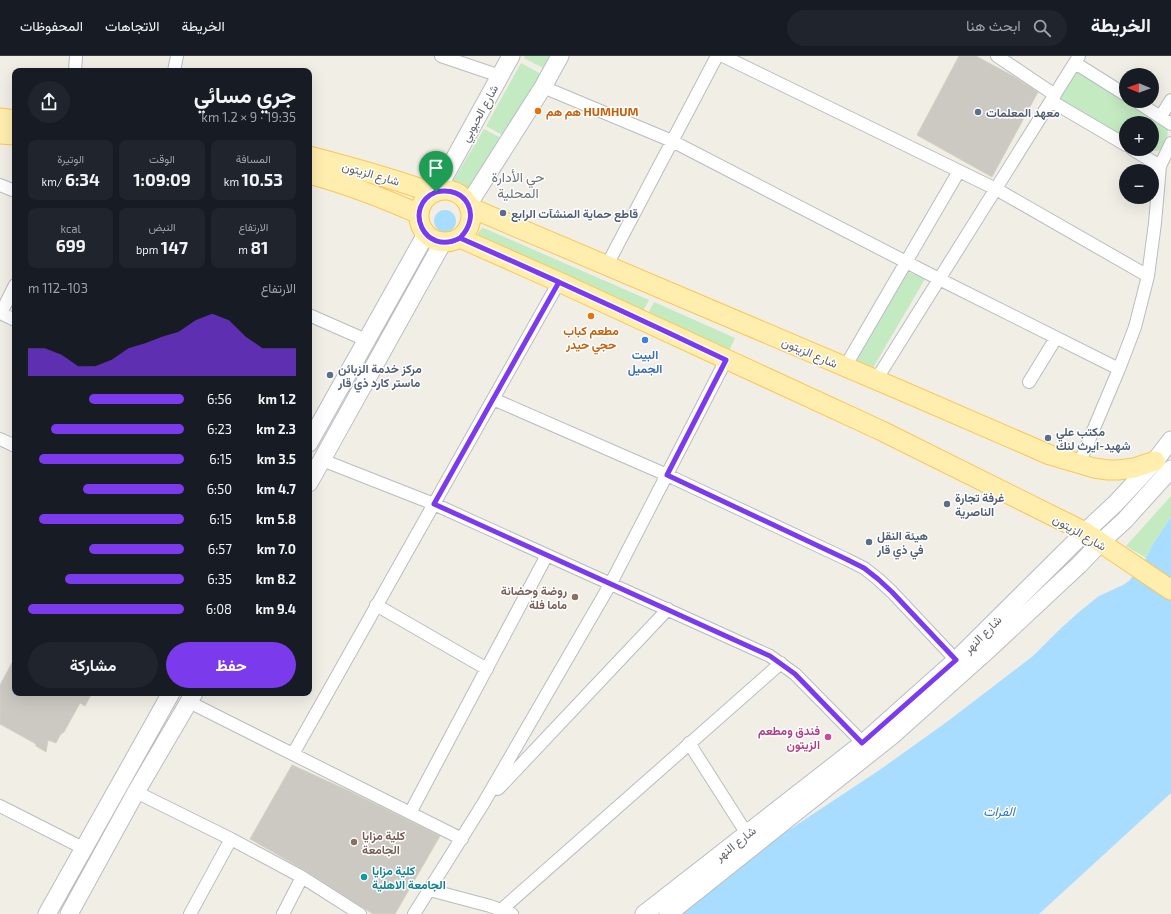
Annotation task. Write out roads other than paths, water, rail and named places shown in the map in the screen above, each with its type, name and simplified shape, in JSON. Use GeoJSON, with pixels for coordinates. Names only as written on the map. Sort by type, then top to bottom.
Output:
{"type":"FeatureCollection","features":[{"type":"Feature","properties":{"kind":"main road","name":"شارع الحبوبي"},"geometry":{"type":"LineString","coordinates":[[435,192],[511,56]]}},
{"type":"Feature","properties":{"kind":"main road"},"geometry":{"type":"LineString","coordinates":[[469,206],[543,87],[560,56]]}},
{"type":"Feature","properties":{"kind":"main road"},"geometry":{"type":"LineString","coordinates":[[0,118],[12,120]]}},
{"type":"Feature","properties":{"kind":"main road"},"geometry":{"type":"LineString","coordinates":[[0,134],[12,135]]}},
{"type":"Feature","properties":{"kind":"main road","name":"شارع الزيتون"},"geometry":{"type":"LineString","coordinates":[[312,157],[356,168],[435,192]]}},
{"type":"Feature","properties":{"kind":"main road","name":"شارع الزيتون"},"geometry":{"type":"LineString","coordinates":[[312,175],[388,200],[419,214]]}},
{"type":"Feature","properties":{"kind":"main road"},"geometry":{"type":"LineString","coordinates":[[444,190],[451,191],[464,198],[469,206],[471,215],[470,224],[466,232],[452,240],[437,241],[431,238],[422,229],[419,222],[421,206],[426,198],[435,192],[444,190]]}},
{"type":"Feature","properties":{"kind":"main road","name":"شارع الزيتون"},"geometry":{"type":"LineString","coordinates":[[469,206],[1050,455],[1094,468],[1118,470],[1163,465]]}},
{"type":"Feature","properties":{"kind":"main road"},"geometry":{"type":"LineString","coordinates":[[312,438],[426,234]]}},
{"type":"Feature","properties":{"kind":"main road"},"geometry":{"type":"LineString","coordinates":[[312,478],[452,240]]}},
{"type":"Feature","properties":{"kind":"main road","name":"شارع الزيتون"},"geometry":{"type":"LineString","coordinates":[[452,240],[559,282],[882,431],[1085,532],[1171,590]]}},
{"type":"Feature","properties":{"kind":"main road","name":"شارع النهر"},"geometry":{"type":"LineString","coordinates":[[668,914],[894,734],[988,650],[1079,565],[1107,547],[1163,465],[1171,440]]}},
{"type":"Feature","properties":{"kind":"main road","name":"شارع النهر"},"geometry":{"type":"LineString","coordinates":[[644,914],[862,743],[956,660],[1116,503],[1163,465]]}},
{"type":"Feature","properties":{"kind":"main road"},"geometry":{"type":"LineString","coordinates":[[169,696],[51,907],[70,911],[136,792],[191,698]]}},
{"type":"Feature","properties":{"kind":"street"},"geometry":{"type":"LineString","coordinates":[[75,68],[76,56]]}},
{"type":"Feature","properties":{"kind":"street"},"geometry":{"type":"LineString","coordinates":[[175,68],[177,56]]}},
{"type":"Feature","properties":{"kind":"street"},"geometry":{"type":"LineString","coordinates":[[441,56],[500,76]]}},
{"type":"Feature","properties":{"kind":"street"},"geometry":{"type":"LineString","coordinates":[[607,265],[717,56]]}},
{"type":"Feature","properties":{"kind":"street"},"geometry":{"type":"LineString","coordinates":[[722,56],[996,189],[1148,276]]}},
{"type":"Feature","properties":{"kind":"street"},"geometry":{"type":"LineString","coordinates":[[997,56],[1053,98],[1119,140]]}},
{"type":"Feature","properties":{"kind":"street"},"geometry":{"type":"LineString","coordinates":[[876,380],[1077,59],[1119,89]]}},
{"type":"Feature","properties":{"kind":"street"},"geometry":{"type":"LineString","coordinates":[[543,87],[672,142],[939,279],[1119,369]]}},
{"type":"Feature","properties":{"kind":"street"},"geometry":{"type":"LineString","coordinates":[[1160,116],[1171,100]]}},
{"type":"Feature","properties":{"kind":"street"},"geometry":{"type":"LineString","coordinates":[[1147,108],[1171,124]]}},
{"type":"Feature","properties":{"kind":"street"},"geometry":{"type":"LineString","coordinates":[[1079,464],[1135,327],[1148,276],[1155,223],[1160,166],[1171,143]]}},
{"type":"Feature","properties":{"kind":"street"},"geometry":{"type":"LineString","coordinates":[[1144,156],[1160,166]]}},
{"type":"Feature","properties":{"kind":"street"},"geometry":{"type":"LineString","coordinates":[[845,367],[959,171]]}},
{"type":"Feature","properties":{"kind":"street"},"geometry":{"type":"LineString","coordinates":[[0,185],[12,190]]}},
{"type":"Feature","properties":{"kind":"street"},"geometry":{"type":"LineString","coordinates":[[293,754],[559,282]]}},
{"type":"Feature","properties":{"kind":"street"},"geometry":{"type":"LineString","coordinates":[[12,291],[0,313],[12,319]]}},
{"type":"Feature","properties":{"kind":"street"},"geometry":{"type":"LineString","coordinates":[[312,317],[366,340]]}},
{"type":"Feature","properties":{"kind":"street"},"geometry":{"type":"LineString","coordinates":[[1029,382],[1056,338]]}},
{"type":"Feature","properties":{"kind":"street"},"geometry":{"type":"LineString","coordinates":[[416,914],[483,804],[611,583],[726,360]]}},
{"type":"Feature","properties":{"kind":"street"},"geometry":{"type":"LineString","coordinates":[[493,399],[667,475],[864,568],[892,592],[956,660]]}},
{"type":"Feature","properties":{"kind":"street"},"geometry":{"type":"LineString","coordinates":[[0,439],[12,445]]}},
{"type":"Feature","properties":{"kind":"street"},"geometry":{"type":"LineString","coordinates":[[322,460],[434,504],[770,656],[795,674],[862,743]]}},
{"type":"Feature","properties":{"kind":"street"},"geometry":{"type":"LineString","coordinates":[[410,813],[547,555]]}},
{"type":"Feature","properties":{"kind":"street"},"geometry":{"type":"LineString","coordinates":[[376,605],[487,669]]}},
{"type":"Feature","properties":{"kind":"street"},"geometry":{"type":"LineString","coordinates":[[483,804],[668,609]]}},
{"type":"Feature","properties":{"kind":"street"},"geometry":{"type":"LineString","coordinates":[[430,890],[506,912],[688,743],[781,663]]}},
{"type":"Feature","properties":{"kind":"street"},"geometry":{"type":"LineString","coordinates":[[191,698],[293,754],[462,839]]}},
{"type":"Feature","properties":{"kind":"street"},"geometry":{"type":"LineString","coordinates":[[688,743],[747,834]]}},
{"type":"Feature","properties":{"kind":"street"},"geometry":{"type":"LineString","coordinates":[[136,792],[231,839],[302,877],[360,914]]}},
{"type":"Feature","properties":{"kind":"street"},"geometry":{"type":"LineString","coordinates":[[2,810],[83,848]]}},
{"type":"Feature","properties":{"kind":"street"},"geometry":{"type":"LineString","coordinates":[[190,914],[231,839]]}},
{"type":"Feature","properties":{"kind":"street"},"geometry":{"type":"LineString","coordinates":[[283,914],[302,877]]}},
{"type":"Feature","properties":{"kind":"water"},"geometry":{"type":"Polygon","coordinates":[[[445,210],[453,213],[456,221],[453,229],[445,232],[437,229],[434,221],[437,213],[445,210]]]}},
{"type":"Feature","properties":{"kind":"water","name":"الفرات"},"geometry":{"type":"Polygon","coordinates":[[[1171,517],[1171,793],[1039,914],[676,914],[783,834],[881,769],[948,721],[1033,656],[1059,630],[1099,596],[1129,581],[1146,558],[1153,544],[1171,517]]]}},
{"type":"Feature","properties":{"kind":"place","name":"هم هم HUMHUM"},"geometry":{"type":"Point","coordinates":[538,111]}},
{"type":"Feature","properties":{"kind":"place","name":"معهد المعلمات"},"geometry":{"type":"Point","coordinates":[978,112]}},
{"type":"Feature","properties":{"kind":"place","name":"قاطع حماية المنشآت الرابع"},"geometry":{"type":"Point","coordinates":[503,213]}},
{"type":"Feature","properties":{"kind":"place","name":"مطعم كباب حجي حيدر"},"geometry":{"type":"Point","coordinates":[591,316]}},
{"type":"Feature","properties":{"kind":"place","name":"البيت الجميل"},"geometry":{"type":"Point","coordinates":[645,340]}},
{"type":"Feature","properties":{"kind":"place","name":"مركز خدمة الزبائن ماستر كارد ذي قار"},"geometry":{"type":"Point","coordinates":[330,375]}},
{"type":"Feature","properties":{"kind":"place","name":"مكتب علي شهيد-ايرث لنك"},"geometry":{"type":"Point","coordinates":[1048,438]}},
{"type":"Feature","properties":{"kind":"place","name":"غرفة تجارة الناصرية"},"geometry":{"type":"Point","coordinates":[947,504]}},
{"type":"Feature","properties":{"kind":"place","name":"هيئة النقل في ذي قار"},"geometry":{"type":"Point","coordinates":[869,542]}},
{"type":"Feature","properties":{"kind":"place","name":"روضة وحضانة ماما فلة"},"geometry":{"type":"Point","coordinates":[575,597]}},
{"type":"Feature","properties":{"kind":"place","name":"فندق ومطعم الزيتون"},"geometry":{"type":"Point","coordinates":[828,737]}},
{"type":"Feature","properties":{"kind":"place","name":"كلية مزايا الجامعة"},"geometry":{"type":"Point","coordinates":[354,842]}},
{"type":"Feature","properties":{"kind":"place","name":"كلية مزايا الجامعة الاهلية"},"geometry":{"type":"Point","coordinates":[364,877]}},
{"type":"Feature","properties":{"kind":"district","name":"حي الأدارة المحلية"},"geometry":{"type":"Point","coordinates":[518,184]}}]}
